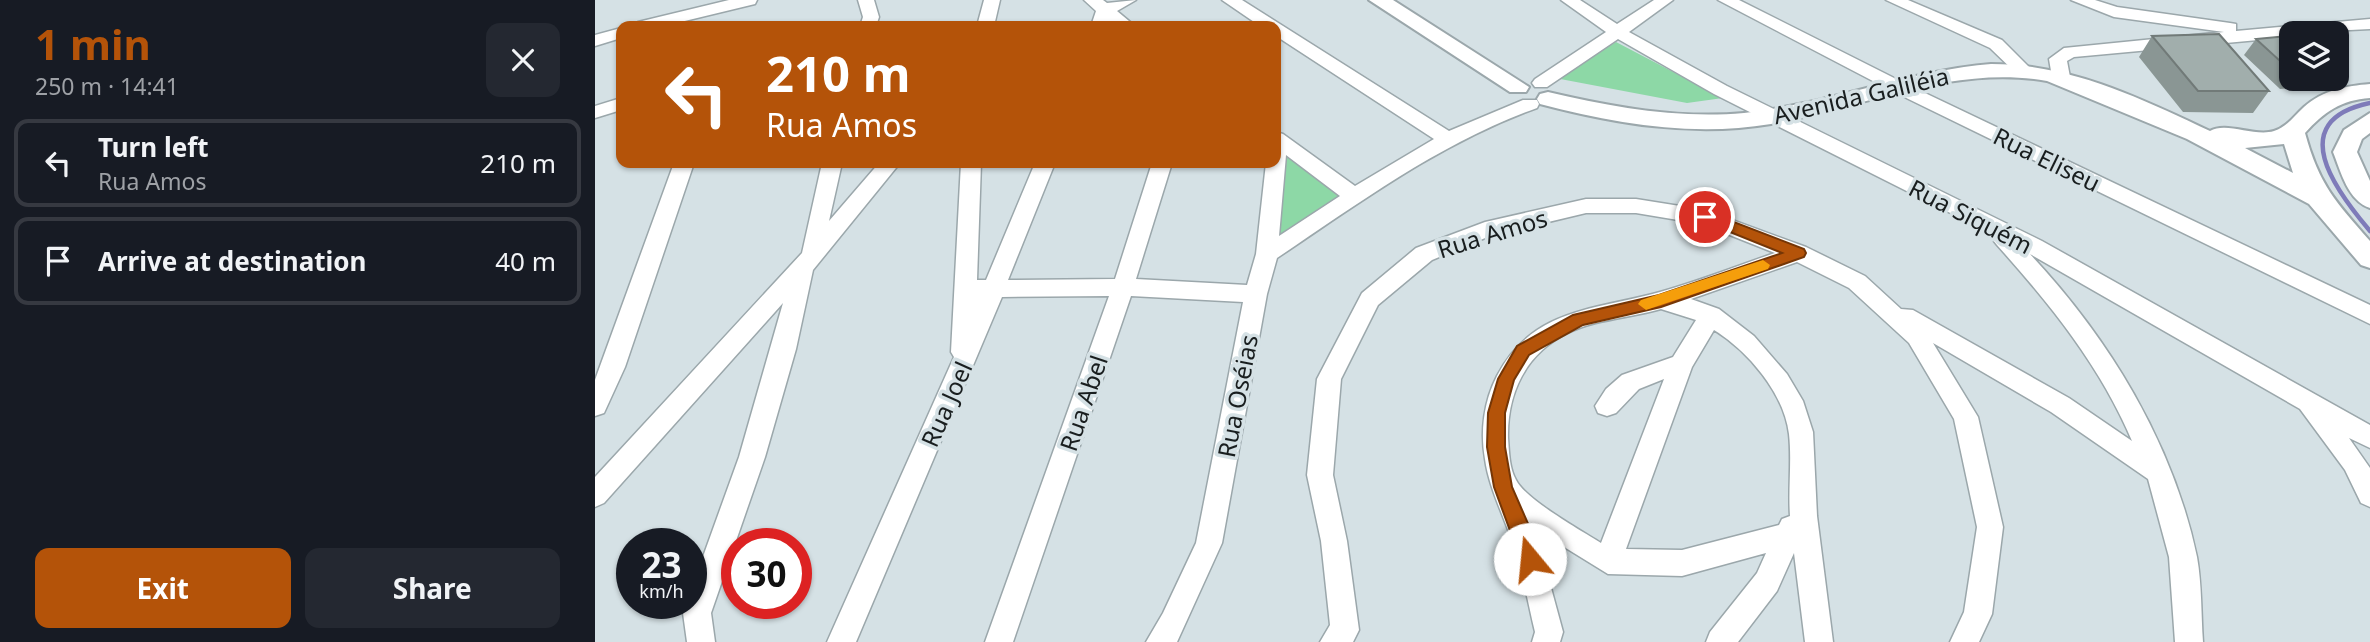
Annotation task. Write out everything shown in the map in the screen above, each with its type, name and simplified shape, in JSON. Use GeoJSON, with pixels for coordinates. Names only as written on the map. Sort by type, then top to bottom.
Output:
{"type":"FeatureCollection","features":[{"type":"Feature","properties":{"kind":"main road","name":"Avenida Galiléia"},"geometry":{"type":"LineString","coordinates":[[1379,0],[1531,93],[1655,120],[1713,123],[1772,116],[1960,73],[2024,71],[2061,77],[2167,120],[2265,167],[2318,198]]}},
{"type":"Feature","properties":{"kind":"main road"},"geometry":{"type":"LineString","coordinates":[[2365,94],[2317,105],[2293,132],[2302,167],[2318,198],[2370,258]]}},
{"type":"Feature","properties":{"kind":"main road","name":"Avenida Galiléia"},"geometry":{"type":"LineString","coordinates":[[2167,120],[2229,138],[2254,141],[2279,140],[2293,132]]}},
{"type":"Feature","properties":{"kind":"main road"},"geometry":{"type":"LineString","coordinates":[[2370,121],[2352,135],[2345,152],[2361,189],[2370,199]]}},
{"type":"Feature","properties":{"kind":"main road"},"geometry":{"type":"LineString","coordinates":[[2254,141],[2269,153],[2271,160],[2265,167]]}},
{"type":"Feature","properties":{"kind":"street"},"geometry":{"type":"LineString","coordinates":[[674,18],[719,0]]}},
{"type":"Feature","properties":{"kind":"street"},"geometry":{"type":"LineString","coordinates":[[663,21],[749,0]]}},
{"type":"Feature","properties":{"kind":"street"},"geometry":{"type":"LineString","coordinates":[[866,0],[870,21]]}},
{"type":"Feature","properties":{"kind":"street"},"geometry":{"type":"LineString","coordinates":[[986,21],[992,0]]}},
{"type":"Feature","properties":{"kind":"street"},"geometry":{"type":"LineString","coordinates":[[1099,12],[1128,0]]}},
{"type":"Feature","properties":{"kind":"street"},"geometry":{"type":"LineString","coordinates":[[1230,0],[1263,21]]}},
{"type":"Feature","properties":{"kind":"street","name":"Rua Siquém"},"geometry":{"type":"LineString","coordinates":[[1569,0],[1615,32],[1772,116],[1986,221],[2370,437]]}},
{"type":"Feature","properties":{"kind":"street","name":"Rua Eliseu"},"geometry":{"type":"LineString","coordinates":[[1727,0],[1898,87],[2370,315]]}},
{"type":"Feature","properties":{"kind":"street"},"geometry":{"type":"LineString","coordinates":[[1893,0],[1996,44],[2024,71]]}},
{"type":"Feature","properties":{"kind":"street"},"geometry":{"type":"LineString","coordinates":[[2079,0],[2114,12],[2260,34]]}},
{"type":"Feature","properties":{"kind":"street"},"geometry":{"type":"LineString","coordinates":[[1267,254],[1448,139],[1531,93],[1657,3]]}},
{"type":"Feature","properties":{"kind":"street"},"geometry":{"type":"LineString","coordinates":[[1099,12],[1116,21]]}},
{"type":"Feature","properties":{"kind":"street"},"geometry":{"type":"LineString","coordinates":[[2061,77],[2057,59],[2070,52],[2370,24]]}},
{"type":"Feature","properties":{"kind":"street"},"geometry":{"type":"LineString","coordinates":[[1281,32],[1448,139]]}},
{"type":"Feature","properties":{"kind":"street"},"geometry":{"type":"LineString","coordinates":[[595,41],[616,35]]}},
{"type":"Feature","properties":{"kind":"street"},"geometry":{"type":"LineString","coordinates":[[595,112],[616,106]]}},
{"type":"Feature","properties":{"kind":"street"},"geometry":{"type":"LineString","coordinates":[[1281,142],[1356,197]]}},
{"type":"Feature","properties":{"kind":"street"},"geometry":{"type":"LineString","coordinates":[[595,406],[613,367],[682,168]]}},
{"type":"Feature","properties":{"kind":"street"},"geometry":{"type":"LineString","coordinates":[[701,642],[697,613],[752,457],[784,349],[831,168]]}},
{"type":"Feature","properties":{"kind":"street"},"geometry":{"type":"LineString","coordinates":[[595,495],[807,261],[886,168]]}},
{"type":"Feature","properties":{"kind":"street"},"geometry":{"type":"LineString","coordinates":[[962,367],[971,168]]}},
{"type":"Feature","properties":{"kind":"street","name":"Rua Joel"},"geometry":{"type":"LineString","coordinates":[[841,642],[962,367],[1043,168]]}},
{"type":"Feature","properties":{"kind":"street","name":"Rua Abel"},"geometry":{"type":"LineString","coordinates":[[999,642],[1123,287],[1160,168]]}},
{"type":"Feature","properties":{"kind":"street","name":"Rua Oséias"},"geometry":{"type":"LineString","coordinates":[[1160,642],[1173,623],[1209,544],[1256,294],[1267,254],[1274,168]]}},
{"type":"Feature","properties":{"kind":"street","name":"Rua Amos"},"geometry":{"type":"LineString","coordinates":[[1334,642],[1345,630],[1334,541],[1320,475],[1329,379],[1370,299],[1424,254],[1485,230],[1585,206],[1636,206],[1705,217],[1798,253],[1857,282],[1917,337],[1966,417],[1990,527],[1978,614],[1964,642]]}},
{"type":"Feature","properties":{"kind":"street"},"geometry":{"type":"LineString","coordinates":[[1986,221],[2049,286],[2109,367],[2171,507],[2183,559],[2189,642]]}},
{"type":"Feature","properties":{"kind":"street"},"geometry":{"type":"LineString","coordinates":[[1546,642],[1549,632],[1524,535],[1503,487],[1496,447],[1497,413],[1506,379],[1523,350],[1579,319],[1661,301],[1798,253]]}},
{"type":"Feature","properties":{"kind":"street"},"geometry":{"type":"LineString","coordinates":[[964,289],[1123,287],[1256,294]]}},
{"type":"Feature","properties":{"kind":"street"},"geometry":{"type":"LineString","coordinates":[[1661,301],[1681,303],[1711,315],[1771,367],[1799,424],[1802,499],[1819,642]]}},
{"type":"Feature","properties":{"kind":"street","name":"Rua Amos"},"geometry":{"type":"LineString","coordinates":[[1883,303],[1964,347],[2060,405],[2158,473]]}},
{"type":"Feature","properties":{"kind":"street"},"geometry":{"type":"LineString","coordinates":[[1608,561],[1681,365],[1711,315]]}},
{"type":"Feature","properties":{"kind":"street"},"geometry":{"type":"LineString","coordinates":[[1607,406],[1619,388],[1642,374],[1681,365]]}},
{"type":"Feature","properties":{"kind":"street"},"geometry":{"type":"LineString","coordinates":[[2304,400],[2354,462],[2370,495]]}},
{"type":"Feature","properties":{"kind":"street"},"geometry":{"type":"LineString","coordinates":[[1503,487],[1555,530],[1608,561],[1682,563],[1789,535]]}},
{"type":"Feature","properties":{"kind":"street"},"geometry":{"type":"LineString","coordinates":[[1720,642],[1767,582],[1802,499]]}},
{"type":"Feature","properties":{"kind":"green space"},"geometry":{"type":"Polygon","coordinates":[[[1616,42],[1723,98],[1687,103],[1555,78],[1616,42]]]}},
{"type":"Feature","properties":{"kind":"green space"},"geometry":{"type":"Polygon","coordinates":[[[1282,147],[1350,197],[1273,245],[1281,168],[1282,147]]]}},
{"type":"Feature","properties":{"kind":"building"},"geometry":{"type":"Polygon","coordinates":[[[2219,34],[2269,91],[2198,91],[2152,36],[2219,34]]]}},
{"type":"Feature","properties":{"kind":"building"},"geometry":{"type":"Polygon","coordinates":[[[2279,37],[2279,60],[2256,39],[2279,37]]]}},
{"type":"Feature","properties":{"kind":"waterway"},"geometry":{"type":"LineString","coordinates":[[2370,103],[2344,112],[2329,125],[2323,141],[2325,159],[2332,178],[2343,197],[2370,231]]}},
{"type":"Feature","properties":{"kind":"slow traffic"},"geometry":{"type":"LineString","coordinates":[[1646,304],[1763,265]]}},
{"type":"Feature","properties":{"kind":"route"},"geometry":{"type":"LineString","coordinates":[[1530,559],[1524,535],[1503,487],[1496,447],[1497,413],[1506,379],[1523,350],[1579,319],[1661,301],[1798,253],[1705,217]]}}]}
